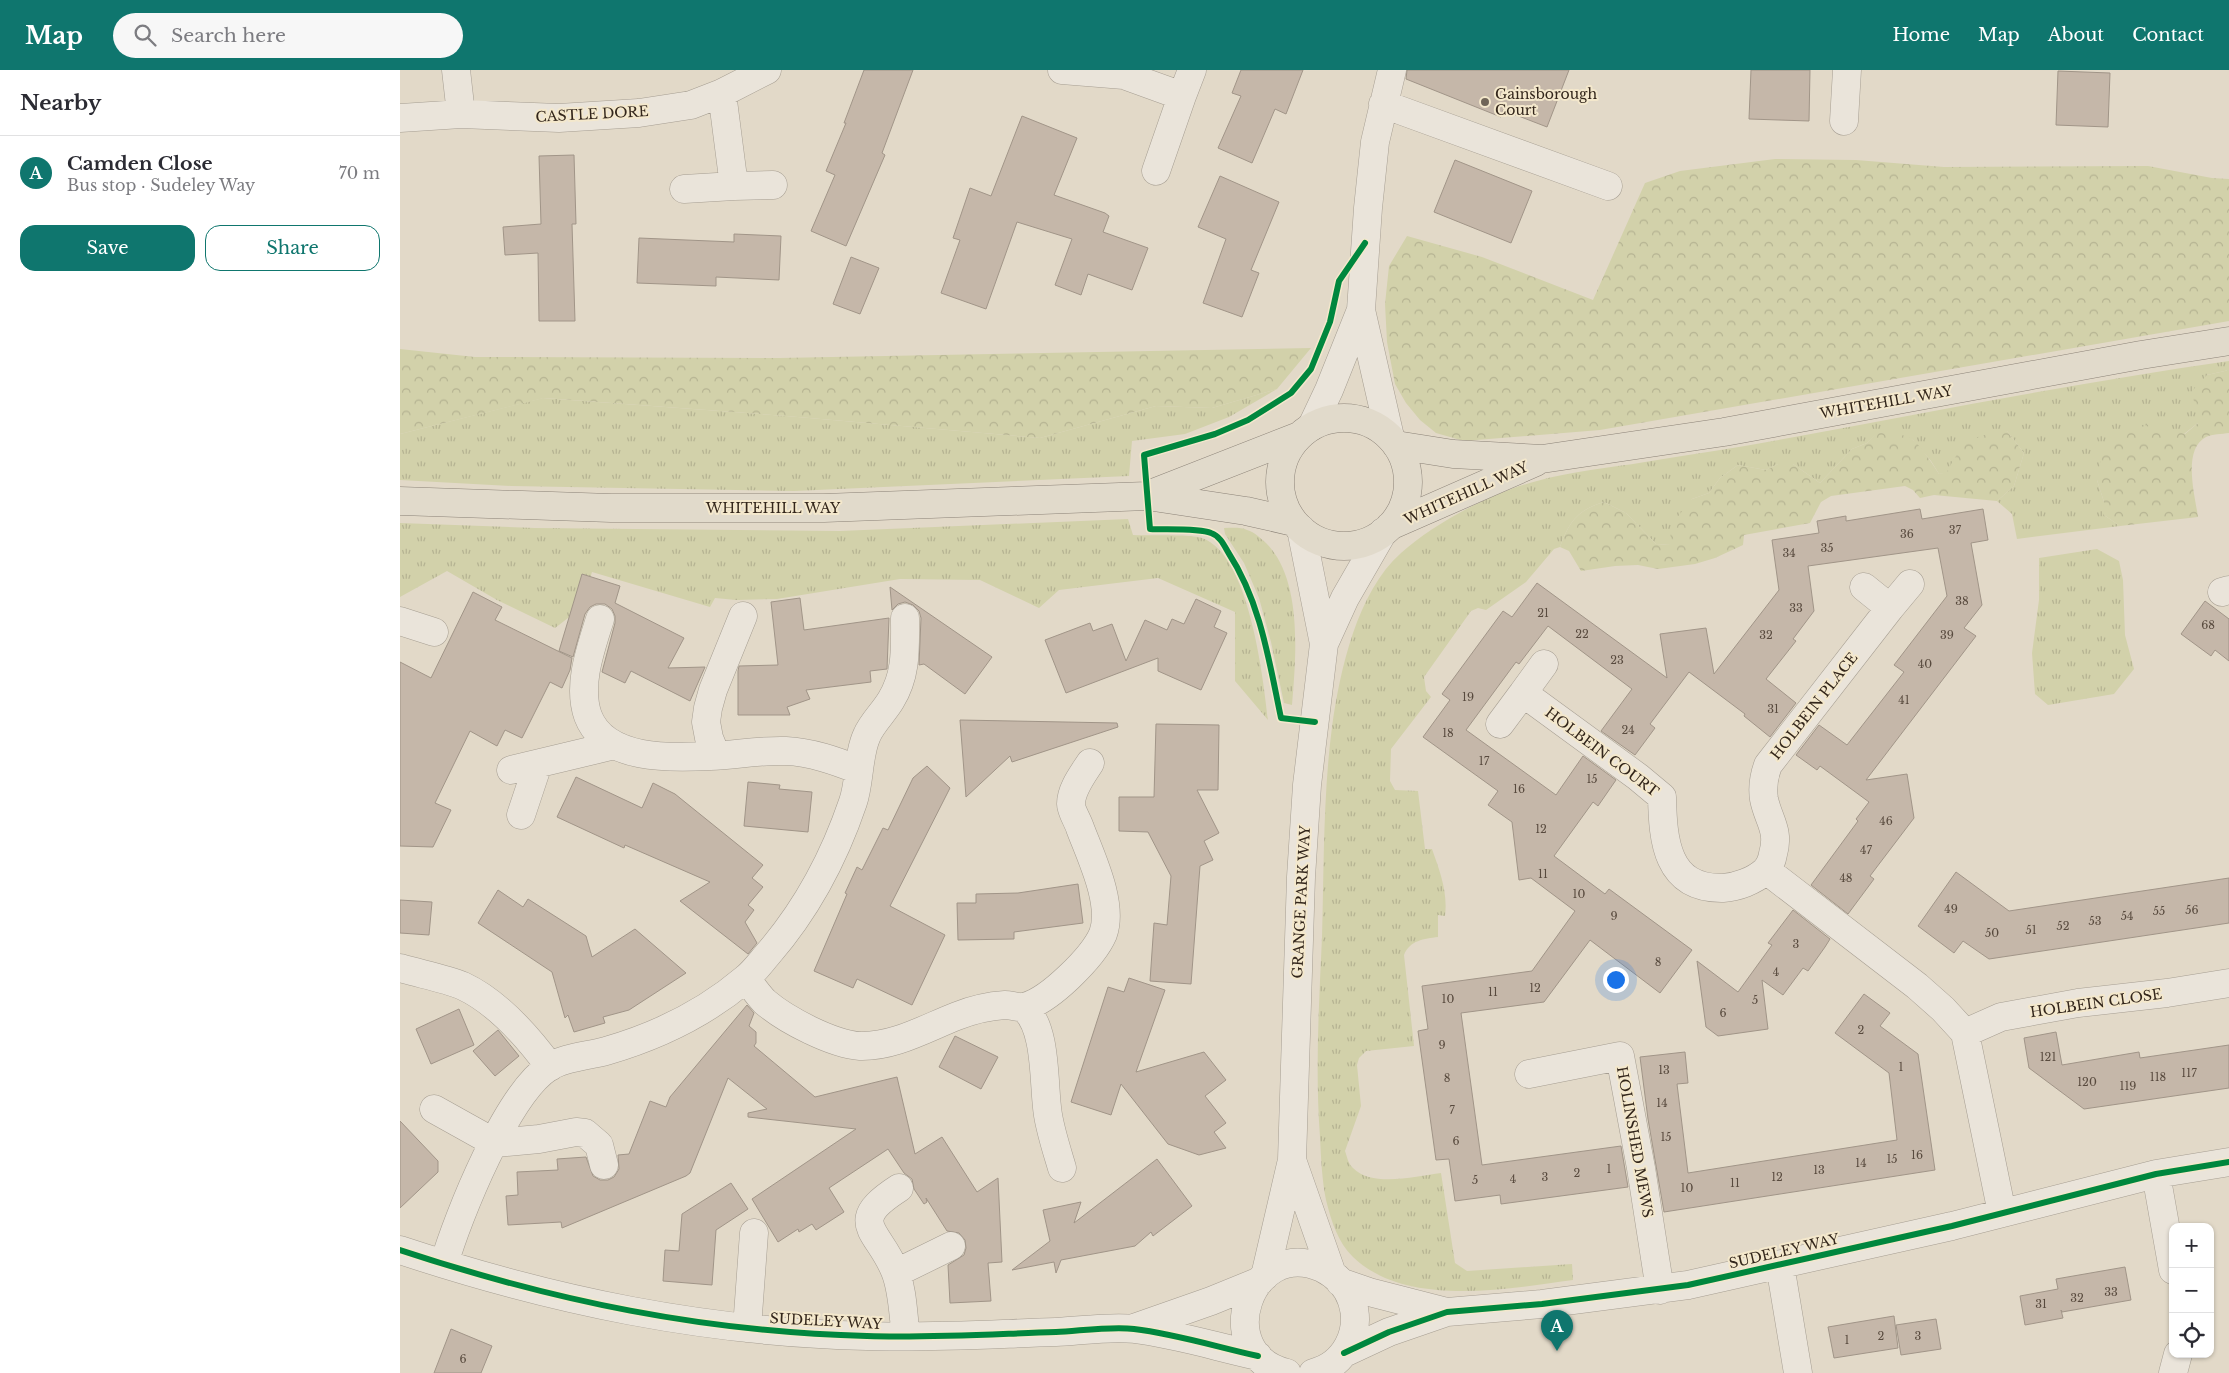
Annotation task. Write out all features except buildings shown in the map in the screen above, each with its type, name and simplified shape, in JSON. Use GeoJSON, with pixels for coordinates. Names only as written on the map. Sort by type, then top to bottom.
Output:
{"type":"FeatureCollection","features":[{"type":"Feature","properties":{"kind":"main road","name":"WHITEHILL WAY"},"geometry":{"type":"LineString","coordinates":[[1393,441],[1448,454],[1542,459],[1724,432],[2141,355],[2229,341]]}},
{"type":"Feature","properties":{"kind":"main road"},"geometry":{"type":"LineString","coordinates":[[1352,418],[1371,424],[1393,441],[1405,462],[1408,481],[1405,501],[1387,529],[1366,542],[1336,545],[1318,540],[1298,526],[1289,514],[1282,496],[1280,474],[1286,454],[1305,431],[1332,419],[1352,418]]}},
{"type":"Feature","properties":{"kind":"main road","name":"WHITEHILL WAY"},"geometry":{"type":"LineString","coordinates":[[1147,496],[1305,431]]}},
{"type":"Feature","properties":{"kind":"main road","name":"WHITEHILL WAY"},"geometry":{"type":"LineString","coordinates":[[1387,529],[1542,459]]}},
{"type":"Feature","properties":{"kind":"main road","name":"WHITEHILL WAY"},"geometry":{"type":"LineString","coordinates":[[400,501],[611,508],[824,508],[1147,496],[1246,511],[1298,526]]}},
{"type":"Feature","properties":{"kind":"street"},"geometry":{"type":"LineString","coordinates":[[456,70],[461,114]]}},
{"type":"Feature","properties":{"kind":"street","name":"CASTLE DORE"},"geometry":{"type":"LineString","coordinates":[[400,118],[461,114],[559,118],[639,113],[691,105],[722,93],[767,70]]}},
{"type":"Feature","properties":{"kind":"street"},"geometry":{"type":"LineString","coordinates":[[1062,70],[1124,74],[1182,96]]}},
{"type":"Feature","properties":{"kind":"street"},"geometry":{"type":"LineString","coordinates":[[1156,171],[1192,70]]}},
{"type":"Feature","properties":{"kind":"street"},"geometry":{"type":"LineString","coordinates":[[1305,431],[1329,390],[1360,310],[1369,190],[1383,104],[1392,70]]}},
{"type":"Feature","properties":{"kind":"street"},"geometry":{"type":"LineString","coordinates":[[1844,121],[1847,70]]}},
{"type":"Feature","properties":{"kind":"street"},"geometry":{"type":"LineString","coordinates":[[722,93],[734,186]]}},
{"type":"Feature","properties":{"kind":"street"},"geometry":{"type":"LineString","coordinates":[[1383,104],[1608,186]]}},
{"type":"Feature","properties":{"kind":"street"},"geometry":{"type":"LineString","coordinates":[[684,189],[773,185]]}},
{"type":"Feature","properties":{"kind":"street"},"geometry":{"type":"LineString","coordinates":[[1360,310],[1393,441]]}},
{"type":"Feature","properties":{"kind":"street","name":"GRANGE PARK WAY"},"geometry":{"type":"LineString","coordinates":[[1298,526],[1324,644]]}},
{"type":"Feature","properties":{"kind":"street","name":"GRANGE PARK WAY"},"geometry":{"type":"LineString","coordinates":[[1262,1278],[1292,1160],[1301,877],[1307,785],[1324,644],[1345,598],[1387,529]]}},
{"type":"Feature","properties":{"kind":"street","name":"HOLBEIN PLACE"},"geometry":{"type":"LineString","coordinates":[[1766,870],[1776,847],[1776,833],[1764,798],[1763,785],[1768,765],[1910,584]]}},
{"type":"Feature","properties":{"kind":"street"},"geometry":{"type":"LineString","coordinates":[[1864,587],[1890,608]]}},
{"type":"Feature","properties":{"kind":"street"},"geometry":{"type":"LineString","coordinates":[[716,755],[709,738],[706,722],[708,708],[713,690],[743,616]]}},
{"type":"Feature","properties":{"kind":"street"},"geometry":{"type":"LineString","coordinates":[[444,1264],[469,1195],[515,1105],[533,1081],[550,1067],[654,1036],[696,1015],[746,978],[785,935],[809,900],[824,873],[854,800],[866,736],[900,684],[905,662],[905,618]]}},
{"type":"Feature","properties":{"kind":"street"},"geometry":{"type":"LineString","coordinates":[[600,619],[587,664],[585,702],[588,716],[595,727],[614,746]]}},
{"type":"Feature","properties":{"kind":"street"},"geometry":{"type":"LineString","coordinates":[[400,621],[434,632]]}},
{"type":"Feature","properties":{"kind":"street"},"geometry":{"type":"LineString","coordinates":[[1500,724],[1544,664]]}},
{"type":"Feature","properties":{"kind":"street","name":"HOLBEIN COURT"},"geometry":{"type":"LineString","coordinates":[[1523,693],[1638,777],[1662,797],[1666,844],[1671,860],[1680,874],[1695,883],[1710,888],[1727,888],[1750,881],[1766,870]]}},
{"type":"Feature","properties":{"kind":"street"},"geometry":{"type":"LineString","coordinates":[[511,770],[614,746],[640,753],[675,757],[755,751],[788,751],[822,757],[860,770]]}},
{"type":"Feature","properties":{"kind":"street"},"geometry":{"type":"LineString","coordinates":[[1023,1007],[1055,988],[1074,973],[1089,957],[1103,933],[1107,910],[1100,883],[1071,804],[1080,778],[1090,763]]}},
{"type":"Feature","properties":{"kind":"street"},"geometry":{"type":"LineString","coordinates":[[521,815],[538,764]]}},
{"type":"Feature","properties":{"kind":"street"},"geometry":{"type":"LineString","coordinates":[[1766,870],[1917,986],[1943,1009],[1965,1033],[2002,1213]]}},
{"type":"Feature","properties":{"kind":"street"},"geometry":{"type":"LineString","coordinates":[[400,968],[463,986],[494,1006],[529,1038],[550,1067]]}},
{"type":"Feature","properties":{"kind":"street"},"geometry":{"type":"LineString","coordinates":[[746,978],[765,1002],[794,1021],[833,1040],[860,1046],[902,1038],[958,1015],[982,1008],[1006,1005],[1023,1007],[1034,1020],[1039,1039],[1046,1083],[1048,1114],[1062,1168]]}},
{"type":"Feature","properties":{"kind":"street","name":"HOLBEIN CLOSE"},"geometry":{"type":"LineString","coordinates":[[1965,1033],[2001,1017],[2078,1004],[2229,983]]}},
{"type":"Feature","properties":{"kind":"street","name":"HOLINSHED MEWS"},"geometry":{"type":"LineString","coordinates":[[1529,1074],[1620,1056],[1641,1168],[1660,1290]]}},
{"type":"Feature","properties":{"kind":"street"},"geometry":{"type":"LineString","coordinates":[[434,1109],[495,1142],[539,1139],[576,1132],[585,1133],[598,1145],[604,1165]]}},
{"type":"Feature","properties":{"kind":"street","name":"GRANGE PARK WAY"},"geometry":{"type":"LineString","coordinates":[[1292,1160],[1336,1278],[1349,1293],[1355,1313],[1353,1334],[1340,1361]]}},
{"type":"Feature","properties":{"kind":"street","name":"SUDELEY WAY"},"geometry":{"type":"LineString","coordinates":[[1313,1373],[1340,1361],[1389,1332],[1446,1312],[1533,1305],[1660,1290],[1780,1265],[2002,1213],[2156,1174],[2229,1162]]}},
{"type":"Feature","properties":{"kind":"street"},"geometry":{"type":"LineString","coordinates":[[2156,1174],[2173,1268]]}},
{"type":"Feature","properties":{"kind":"street"},"geometry":{"type":"LineString","coordinates":[[899,1188],[876,1204],[868,1219],[870,1229],[896,1273],[906,1336]]}},
{"type":"Feature","properties":{"kind":"street"},"geometry":{"type":"LineString","coordinates":[[747,1328],[754,1233]]}},
{"type":"Feature","properties":{"kind":"street"},"geometry":{"type":"LineString","coordinates":[[896,1273],[951,1246]]}},
{"type":"Feature","properties":{"kind":"street","name":"SUDELEY WAY"},"geometry":{"type":"LineString","coordinates":[[400,1250],[532,1290],[627,1311],[693,1322],[821,1334],[906,1336],[1133,1328],[1194,1308],[1262,1278],[1283,1266],[1297,1264],[1318,1267],[1336,1278],[1369,1292],[1446,1312]]}},
{"type":"Feature","properties":{"kind":"street"},"geometry":{"type":"LineString","coordinates":[[1780,1265],[1798,1373]]}},
{"type":"Feature","properties":{"kind":"street"},"geometry":{"type":"LineString","coordinates":[[1262,1278],[1248,1297],[1244,1318],[1248,1338],[1269,1366]]}},
{"type":"Feature","properties":{"kind":"street","name":"SUDELEY WAY"},"geometry":{"type":"LineString","coordinates":[[1133,1328],[1269,1366]]}},
{"type":"Feature","properties":{"kind":"street"},"geometry":{"type":"LineString","coordinates":[[2173,1373],[2177,1358]]}},
{"type":"Feature","properties":{"kind":"green space"},"geometry":{"type":"Polygon","coordinates":[[[1775,159],[1856,160],[1944,167],[2148,166],[2212,178],[2229,179],[2229,321],[1600,430],[1464,441],[1436,433],[1420,420],[1406,403],[1395,384],[1387,342],[1385,304],[1389,266],[1407,236],[1482,257],[1593,300],[1645,183],[1680,171],[1775,159]]]}},
{"type":"Feature","properties":{"kind":"green space"},"geometry":{"type":"Polygon","coordinates":[[[1311,348],[1277,389],[1212,408],[1156,406],[1040,438],[786,416],[544,398],[400,434],[400,349],[475,357],[779,358],[1311,348]]]}},
{"type":"Feature","properties":{"kind":"green space"},"geometry":{"type":"Polygon","coordinates":[[[2229,361],[2229,370],[2207,375],[2198,423],[2184,434],[2097,480],[2104,502],[2104,515],[2120,526],[2017,539],[2012,514],[1997,501],[2014,486],[2024,453],[2007,431],[1954,460],[1947,473],[1939,474],[1931,461],[1913,440],[1879,432],[1867,443],[1852,449],[1820,483],[1793,464],[1778,464],[1766,470],[1738,465],[1720,478],[1709,493],[1692,499],[1670,545],[1656,544],[1626,513],[1604,502],[1595,505],[1575,518],[1560,547],[1554,549],[1526,582],[1486,610],[1478,608],[1471,611],[1424,677],[1426,691],[1431,697],[1391,749],[1390,781],[1395,790],[1418,791],[1425,849],[1432,849],[1440,874],[1444,890],[1445,916],[1438,915],[1438,937],[1414,943],[1404,955],[1414,1046],[1366,1051],[1359,1058],[1357,1065],[1361,1106],[1345,1151],[1351,1166],[1361,1174],[1372,1178],[1395,1179],[1441,1173],[1455,1263],[1467,1271],[1572,1264],[1573,1280],[1488,1290],[1428,1289],[1400,1283],[1375,1273],[1353,1257],[1343,1245],[1333,1223],[1326,1200],[1322,1169],[1318,1087],[1318,1037],[1327,779],[1335,705],[1353,633],[1373,589],[1386,569],[1401,553],[1415,541],[1448,519],[1484,500],[1520,486],[1550,478],[1771,441],[2064,387],[2229,361]]]}},
{"type":"Feature","properties":{"kind":"green space"},"geometry":{"type":"Polygon","coordinates":[[[2229,370],[2229,433],[2206,437],[2199,443],[2194,452],[2192,474],[2198,517],[2120,526],[2104,515],[2104,502],[2097,480],[2102,453],[2121,435],[2152,423],[2185,434],[2198,423],[2192,391],[2207,375],[2229,370]]]}},
{"type":"Feature","properties":{"kind":"green space"},"geometry":{"type":"Polygon","coordinates":[[[1277,389],[1229,417],[1185,434],[1132,441],[1129,476],[794,491],[511,486],[400,480],[400,434],[543,398],[786,416],[1040,438],[1156,406],[1212,408],[1277,389]]]}},
{"type":"Feature","properties":{"kind":"green space"},"geometry":{"type":"Polygon","coordinates":[[[2007,431],[2024,453],[2014,486],[1997,501],[1934,495],[1920,498],[1913,490],[1905,486],[1831,496],[1821,502],[1810,523],[1744,535],[1743,545],[1715,558],[1695,564],[1658,569],[1638,565],[1581,571],[1569,551],[1560,547],[1575,518],[1587,509],[1604,502],[1626,513],[1656,544],[1670,545],[1671,525],[1692,499],[1709,493],[1720,478],[1738,465],[1766,470],[1778,464],[1793,464],[1820,483],[1852,449],[1867,443],[1878,432],[1901,435],[1913,440],[1939,474],[1947,472],[1958,452],[1970,441],[1977,437],[2007,431]]]}},
{"type":"Feature","properties":{"kind":"green space"},"geometry":{"type":"Polygon","coordinates":[[[1128,519],[1133,535],[1202,538],[1218,549],[1231,567],[1251,618],[1268,720],[1235,681],[1235,612],[1158,578],[1059,590],[1039,608],[980,580],[900,579],[777,599],[736,600],[715,598],[710,607],[592,572],[581,608],[555,628],[497,600],[447,571],[400,597],[400,523],[535,528],[840,531],[1128,519]]]}},
{"type":"Feature","properties":{"kind":"green space"},"geometry":{"type":"Polygon","coordinates":[[[1224,528],[1242,528],[1257,535],[1266,543],[1278,559],[1286,577],[1292,598],[1294,620],[1295,665],[1292,705],[1284,703],[1259,598],[1244,563],[1225,534],[1224,528]]]}},
{"type":"Feature","properties":{"kind":"green space"},"geometry":{"type":"Polygon","coordinates":[[[2097,549],[2119,561],[2123,580],[2125,635],[2134,669],[2114,694],[2048,705],[2035,694],[2032,653],[2039,600],[2039,558],[2097,549]]]}},
{"type":"Feature","properties":{"kind":"cycle path"},"geometry":{"type":"LineString","coordinates":[[1315,722],[1281,718],[1268,654],[1249,591],[1219,538],[1206,531],[1150,529],[1144,455],[1215,434],[1248,420],[1291,393],[1311,369],[1330,322],[1339,281],[1365,243]]}},
{"type":"Feature","properties":{"kind":"cycle path"},"geometry":{"type":"LineString","coordinates":[[1344,1353],[1389,1332],[1447,1312],[1542,1304],[1688,1285],[1952,1226],[2156,1174],[2229,1162]]}},
{"type":"Feature","properties":{"kind":"cycle path"},"geometry":{"type":"LineString","coordinates":[[400,1250],[572,1299],[630,1311],[747,1328],[867,1336],[961,1336],[1125,1328],[1165,1334],[1258,1356]]}},
{"type":"Feature","properties":{"kind":"place","name":"Gainsborough Court"},"geometry":{"type":"Point","coordinates":[1485,102]}},
{"type":"Feature","properties":{"kind":"place","name":"Camden Close"},"geometry":{"type":"Point","coordinates":[1557,1351]}}]}
